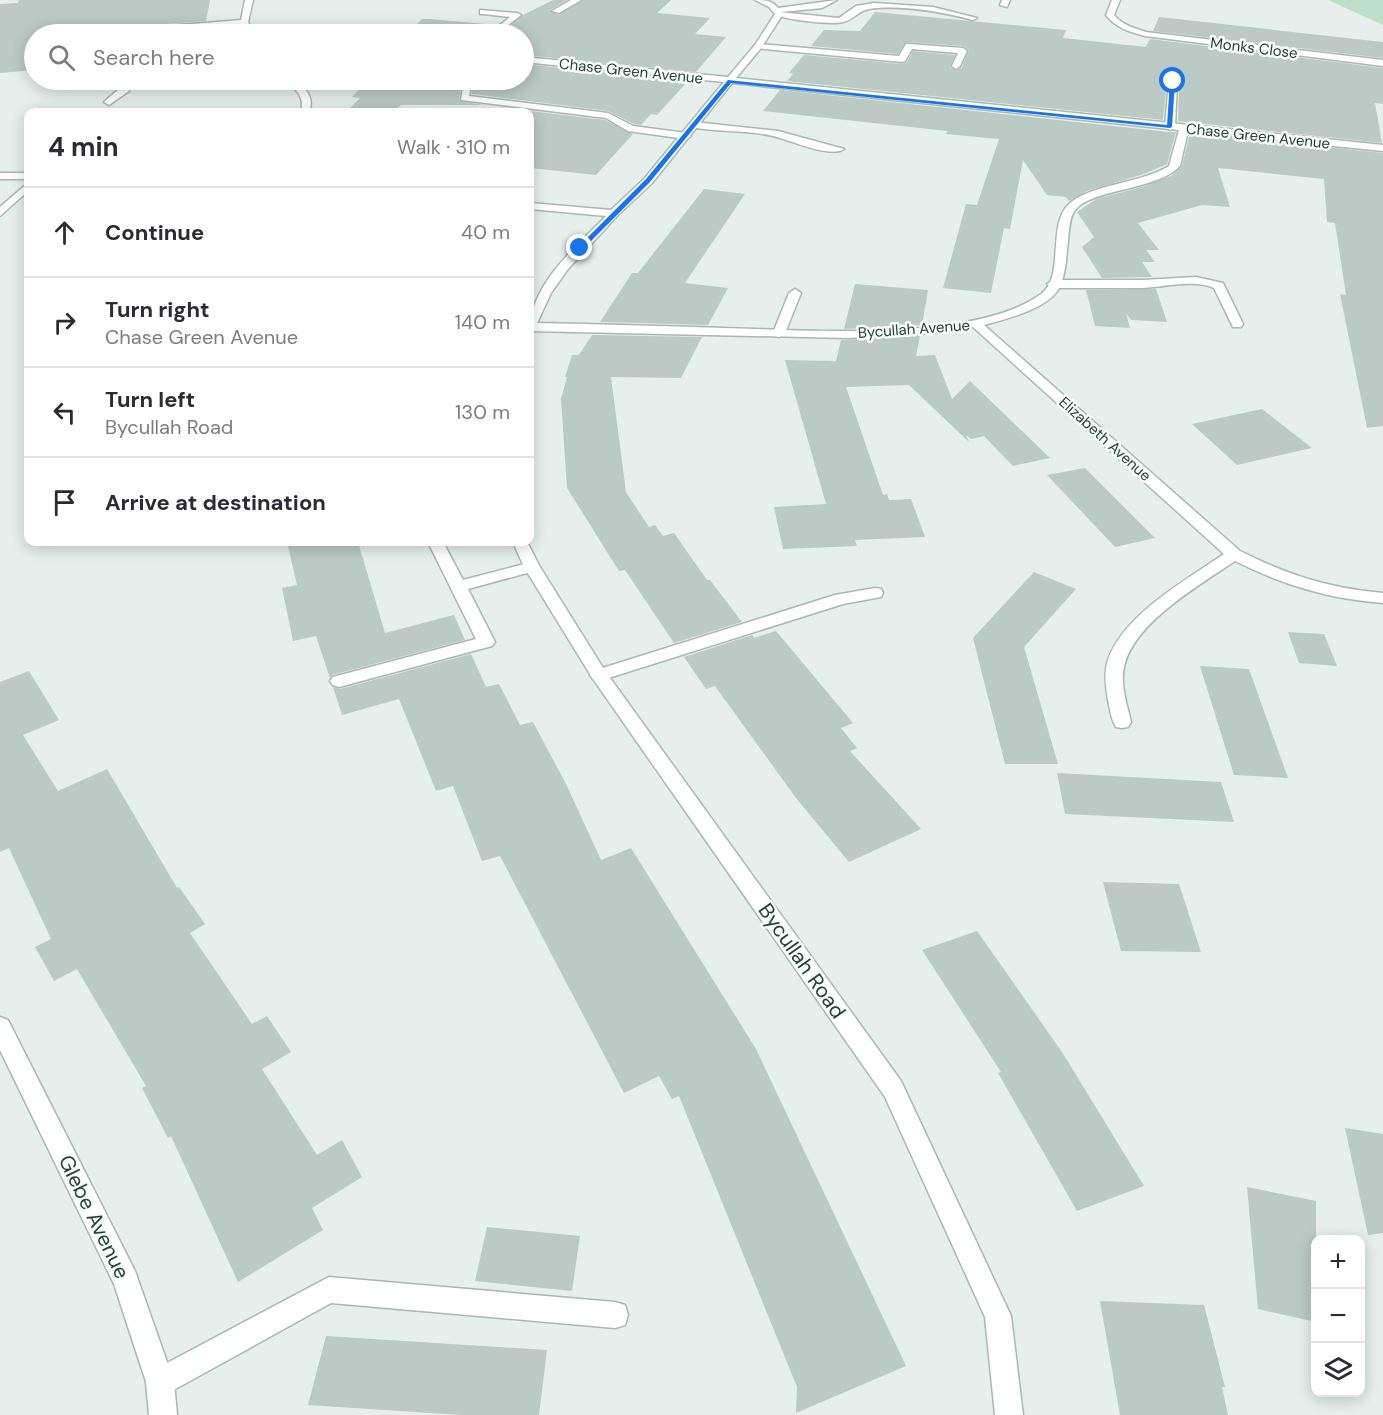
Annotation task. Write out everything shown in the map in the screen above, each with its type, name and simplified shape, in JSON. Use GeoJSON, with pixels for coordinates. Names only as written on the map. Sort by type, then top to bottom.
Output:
{"type":"FeatureCollection","features":[{"type":"Feature","properties":{"kind":"street"},"geometry":{"type":"LineString","coordinates":[[212,24],[244,22],[249,0]]}},
{"type":"Feature","properties":{"kind":"street"},"geometry":{"type":"LineString","coordinates":[[556,11],[577,0]]}},
{"type":"Feature","properties":{"kind":"street"},"geometry":{"type":"LineString","coordinates":[[759,0],[778,12],[838,20],[849,16],[857,8],[872,5],[945,11],[973,18]]}},
{"type":"Feature","properties":{"kind":"street"},"geometry":{"type":"LineString","coordinates":[[778,12],[822,6],[833,0]]}},
{"type":"Feature","properties":{"kind":"street","name":"Monks Close"},"geometry":{"type":"LineString","coordinates":[[1116,0],[1110,15],[1116,23],[1126,28],[1162,37],[1383,63]]}},
{"type":"Feature","properties":{"kind":"street"},"geometry":{"type":"LineString","coordinates":[[483,12],[517,15],[506,24]]}},
{"type":"Feature","properties":{"kind":"street"},"geometry":{"type":"LineString","coordinates":[[534,317],[545,293],[564,267],[614,213],[648,181],[686,136],[758,46],[778,12]]}},
{"type":"Feature","properties":{"kind":"street"},"geometry":{"type":"LineString","coordinates":[[758,46],[902,59],[909,46],[963,51],[956,66]]}},
{"type":"Feature","properties":{"kind":"street","name":"Chase Green Avenue"},"geometry":{"type":"LineString","coordinates":[[534,60],[1383,148]]}},
{"type":"Feature","properties":{"kind":"street"},"geometry":{"type":"LineString","coordinates":[[1170,127],[1173,81]]}},
{"type":"Feature","properties":{"kind":"street"},"geometry":{"type":"LineString","coordinates":[[109,102],[125,90]]}},
{"type":"Feature","properties":{"kind":"street"},"geometry":{"type":"LineString","coordinates":[[302,90],[306,96],[306,108]]}},
{"type":"Feature","properties":{"kind":"street"},"geometry":{"type":"LineString","coordinates":[[466,90],[464,98],[608,116],[631,129],[686,136]]}},
{"type":"Feature","properties":{"kind":"street"},"geometry":{"type":"LineString","coordinates":[[694,125],[778,134],[811,145],[839,149]]}},
{"type":"Feature","properties":{"kind":"street","name":"Bycullah Avenue"},"geometry":{"type":"LineString","coordinates":[[534,326],[779,333],[917,331],[977,325],[1022,310],[1048,296],[1060,268],[1065,217],[1072,206],[1154,178],[1175,166],[1184,128]]}},
{"type":"Feature","properties":{"kind":"street"},"geometry":{"type":"LineString","coordinates":[[0,176],[24,176]]}},
{"type":"Feature","properties":{"kind":"street"},"geometry":{"type":"LineString","coordinates":[[0,213],[24,190]]}},
{"type":"Feature","properties":{"kind":"street"},"geometry":{"type":"LineString","coordinates":[[534,206],[614,213]]}},
{"type":"Feature","properties":{"kind":"street"},"geometry":{"type":"LineString","coordinates":[[1053,284],[1143,284],[1196,281],[1212,283],[1219,286],[1237,324]]}},
{"type":"Feature","properties":{"kind":"street"},"geometry":{"type":"LineString","coordinates":[[779,333],[795,293]]}},
{"type":"Feature","properties":{"kind":"street","name":"Elizabeth Avenue"},"geometry":{"type":"LineString","coordinates":[[977,325],[1234,554],[1277,577],[1312,589],[1351,596],[1383,598]]}},
{"type":"Feature","properties":{"kind":"street"},"geometry":{"type":"LineString","coordinates":[[339,681],[486,642],[438,546]]}},
{"type":"Feature","properties":{"kind":"street","name":"Bycullah Road"},"geometry":{"type":"LineString","coordinates":[[522,546],[532,567],[599,675],[893,1089],[998,1316],[1009,1415]]}},
{"type":"Feature","properties":{"kind":"street"},"geometry":{"type":"LineString","coordinates":[[1122,722],[1115,688],[1115,664],[1121,650],[1155,609],[1234,554]]}},
{"type":"Feature","properties":{"kind":"street"},"geometry":{"type":"LineString","coordinates":[[458,587],[532,567]]}},
{"type":"Feature","properties":{"kind":"street"},"geometry":{"type":"LineString","coordinates":[[599,675],[841,599],[875,593]]}},
{"type":"Feature","properties":{"kind":"street","name":"Glebe Avenue"},"geometry":{"type":"LineString","coordinates":[[0,1027],[126,1280],[160,1382],[164,1415]]}},
{"type":"Feature","properties":{"kind":"street"},"geometry":{"type":"LineString","coordinates":[[160,1382],[328,1290],[615,1315]]}},
{"type":"Feature","properties":{"kind":"green space"},"geometry":{"type":"Polygon","coordinates":[[[1328,0],[1383,0],[1383,25],[1328,0]]]}},
{"type":"Feature","properties":{"kind":"building"},"geometry":{"type":"Polygon","coordinates":[[[19,0],[210,0],[206,21],[169,24],[24,24],[24,71],[0,73],[0,4],[18,3],[19,0]]]}},
{"type":"Feature","properties":{"kind":"building"},"geometry":{"type":"Polygon","coordinates":[[[553,0],[567,0],[550,10],[558,15],[583,0],[671,0],[657,13],[710,18],[695,34],[726,37],[696,72],[534,56],[534,24],[512,24],[523,15],[553,0]]]}},
{"type":"Feature","properties":{"kind":"building"},"geometry":{"type":"Polygon","coordinates":[[[875,12],[1066,30],[1063,38],[1146,47],[1150,39],[1383,68],[1383,104],[1375,103],[1382,143],[1178,121],[1179,81],[1173,76],[1167,81],[1163,120],[787,81],[793,74],[789,73],[804,55],[902,64],[907,62],[913,51],[955,55],[950,67],[956,71],[962,67],[969,50],[963,46],[906,42],[898,54],[811,46],[824,30],[860,31],[875,12]]]}},
{"type":"Feature","properties":{"kind":"building"},"geometry":{"type":"Polygon","coordinates":[[[1159,17],[1383,42],[1383,58],[1153,31],[1159,17]]]}},
{"type":"Feature","properties":{"kind":"building"},"geometry":{"type":"Polygon","coordinates":[[[422,19],[430,19],[485,24],[417,24],[422,19]]]}},
{"type":"Feature","properties":{"kind":"building"},"geometry":{"type":"Polygon","coordinates":[[[534,65],[688,81],[657,115],[651,114],[641,125],[634,124],[608,111],[472,94],[472,90],[534,90],[534,65]]]}},
{"type":"Feature","properties":{"kind":"building"},"geometry":{"type":"Polygon","coordinates":[[[359,90],[461,90],[459,101],[484,105],[401,105],[398,108],[350,108],[360,98],[352,97],[359,90]]]}},
{"type":"Feature","properties":{"kind":"building"},"geometry":{"type":"Polygon","coordinates":[[[780,90],[1176,132],[1167,164],[1144,174],[1087,191],[1069,201],[1066,197],[1047,195],[1023,160],[1010,229],[1004,228],[991,293],[943,288],[966,204],[977,205],[999,139],[946,134],[947,131],[763,111],[780,90]]]}},
{"type":"Feature","properties":{"kind":"building"},"geometry":{"type":"Polygon","coordinates":[[[534,111],[605,120],[633,134],[596,175],[534,168],[534,111]]]}},
{"type":"Feature","properties":{"kind":"building"},"geometry":{"type":"Polygon","coordinates":[[[1190,133],[1383,153],[1383,426],[1367,428],[1340,294],[1346,295],[1335,223],[1327,222],[1324,179],[1218,168],[1230,207],[1202,205],[1138,223],[1159,250],[1146,250],[1155,262],[1142,262],[1152,277],[1102,278],[1082,247],[1094,237],[1077,212],[1096,199],[1142,187],[1171,176],[1182,166],[1190,133]]]}},
{"type":"Feature","properties":{"kind":"building"},"geometry":{"type":"Polygon","coordinates":[[[704,189],[745,194],[685,283],[728,288],[708,325],[600,322],[632,273],[638,273],[704,189]]]}},
{"type":"Feature","properties":{"kind":"building"},"geometry":{"type":"Polygon","coordinates":[[[855,284],[928,290],[922,325],[844,329],[855,284]]]}},
{"type":"Feature","properties":{"kind":"building"},"geometry":{"type":"Polygon","coordinates":[[[1156,289],[1167,322],[1131,320],[1126,313],[1130,328],[1095,326],[1086,290],[1156,289]]]}},
{"type":"Feature","properties":{"kind":"building"},"geometry":{"type":"Polygon","coordinates":[[[592,335],[702,337],[681,378],[611,377],[626,492],[649,527],[655,525],[663,536],[674,533],[707,580],[710,580],[742,622],[674,643],[625,570],[619,571],[567,488],[561,399],[572,355],[579,355],[592,335]]]}},
{"type":"Feature","properties":{"kind":"building"},"geometry":{"type":"Polygon","coordinates":[[[920,336],[916,356],[935,355],[952,399],[970,381],[1050,458],[1013,466],[984,436],[971,439],[966,435],[969,442],[909,385],[846,387],[883,495],[887,494],[889,500],[911,499],[925,537],[855,540],[857,546],[783,549],[774,507],[826,504],[785,360],[836,361],[841,340],[920,336]]]}},
{"type":"Feature","properties":{"kind":"building"},"geometry":{"type":"Polygon","coordinates":[[[1262,409],[1312,448],[1237,465],[1192,424],[1262,409]]]}},
{"type":"Feature","properties":{"kind":"building"},"geometry":{"type":"Polygon","coordinates":[[[1085,468],[1155,538],[1115,547],[1047,475],[1085,468]]]}},
{"type":"Feature","properties":{"kind":"building"},"geometry":{"type":"Polygon","coordinates":[[[288,546],[359,546],[385,633],[454,615],[465,640],[332,675],[330,678],[316,636],[293,641],[282,588],[297,585],[288,546]]]}},
{"type":"Feature","properties":{"kind":"building"},"geometry":{"type":"Polygon","coordinates":[[[1034,572],[1076,589],[1024,647],[1058,764],[1005,764],[973,638],[1034,572]]]}},
{"type":"Feature","properties":{"kind":"building"},"geometry":{"type":"Polygon","coordinates":[[[776,631],[853,723],[841,728],[857,748],[850,751],[921,829],[849,862],[796,798],[715,686],[706,689],[684,657],[752,635],[754,638],[776,631]]]}},
{"type":"Feature","properties":{"kind":"building"},"geometry":{"type":"Polygon","coordinates":[[[1288,632],[1324,634],[1337,666],[1299,663],[1288,632]]]}},
{"type":"Feature","properties":{"kind":"building"},"geometry":{"type":"Polygon","coordinates":[[[471,654],[486,687],[499,684],[520,725],[533,722],[566,784],[601,860],[631,848],[756,1049],[906,1366],[796,1413],[797,1387],[679,1096],[672,1099],[659,1076],[624,1093],[500,856],[482,861],[453,786],[436,791],[399,699],[342,715],[333,687],[340,689],[471,654]]]}},
{"type":"Feature","properties":{"kind":"building"},"geometry":{"type":"Polygon","coordinates":[[[1200,666],[1249,669],[1288,778],[1234,775],[1200,666]]]}},
{"type":"Feature","properties":{"kind":"building"},"geometry":{"type":"Polygon","coordinates":[[[29,671],[59,720],[23,735],[58,791],[107,769],[177,888],[179,887],[205,924],[190,933],[252,1024],[267,1016],[291,1052],[262,1069],[317,1155],[342,1140],[362,1177],[312,1208],[323,1230],[238,1282],[171,1136],[168,1138],[142,1088],[146,1086],[77,969],[54,981],[35,947],[51,939],[9,848],[0,852],[0,682],[29,671]]]}},
{"type":"Feature","properties":{"kind":"building"},"geometry":{"type":"Polygon","coordinates":[[[1057,773],[1221,782],[1234,822],[1065,814],[1057,773]]]}},
{"type":"Feature","properties":{"kind":"building"},"geometry":{"type":"Polygon","coordinates":[[[1103,882],[1179,884],[1201,952],[1121,951],[1103,882]]]}},
{"type":"Feature","properties":{"kind":"building"},"geometry":{"type":"Polygon","coordinates":[[[977,931],[1062,1052],[1144,1186],[1077,1211],[998,1073],[1001,1072],[922,950],[977,931]]]}},
{"type":"Feature","properties":{"kind":"building"},"geometry":{"type":"Polygon","coordinates":[[[1345,1128],[1383,1134],[1383,1233],[1368,1235],[1345,1128]]]}},
{"type":"Feature","properties":{"kind":"building"},"geometry":{"type":"Polygon","coordinates":[[[1247,1187],[1316,1201],[1316,1235],[1311,1235],[1311,1321],[1258,1309],[1247,1187]]]}},
{"type":"Feature","properties":{"kind":"building"},"geometry":{"type":"Polygon","coordinates":[[[487,1227],[580,1236],[572,1291],[475,1281],[487,1227]]]}},
{"type":"Feature","properties":{"kind":"building"},"geometry":{"type":"Polygon","coordinates":[[[1100,1301],[1204,1305],[1225,1387],[1222,1387],[1228,1415],[1120,1415],[1100,1301]]]}},
{"type":"Feature","properties":{"kind":"building"},"geometry":{"type":"Polygon","coordinates":[[[326,1336],[547,1350],[539,1415],[461,1415],[308,1405],[326,1336]]]}},
{"type":"Feature","properties":{"kind":"route"},"geometry":{"type":"LineString","coordinates":[[580,248],[648,181],[730,81],[1170,127],[1173,81]]}}]}
